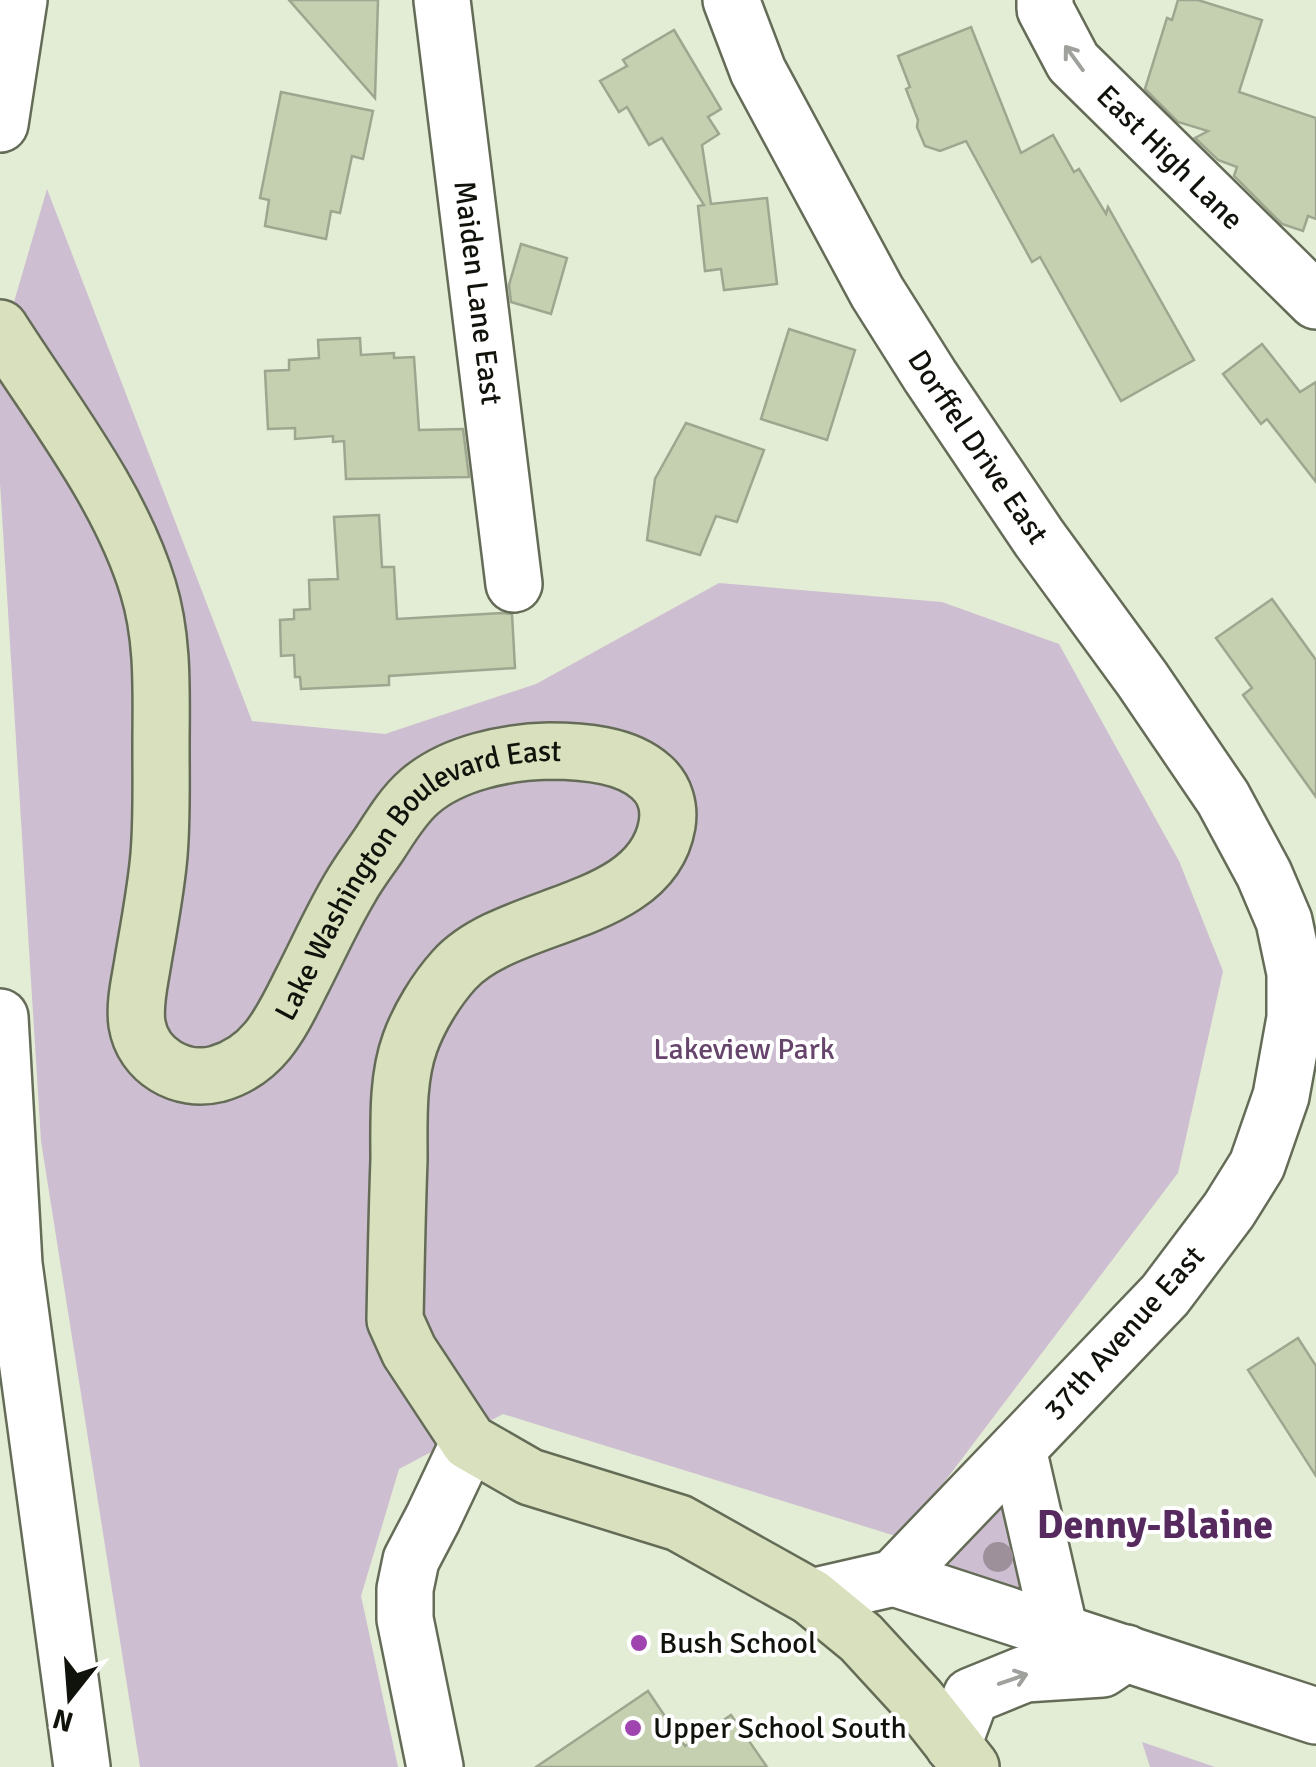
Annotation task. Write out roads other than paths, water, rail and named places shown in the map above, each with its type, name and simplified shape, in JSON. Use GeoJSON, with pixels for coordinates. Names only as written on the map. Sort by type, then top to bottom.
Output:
{"type":"FeatureCollection","features":[{"type":"Feature","properties":{"kind":"main road","name":"Lake Washington Boulevard East"},"geometry":{"type":"LineString","coordinates":[[0,328],[120,516],[149,589],[161,660],[160,853],[136,1002],[137,1027],[145,1048],[162,1066],[182,1074],[209,1076],[238,1067],[258,1054],[294,998],[350,888],[418,793],[444,774],[513,754],[564,751],[638,767],[656,780],[666,797],[669,816],[665,836],[637,877],[610,894],[486,945],[456,967],[426,1009],[409,1046],[400,1093],[395,1320],[409,1350],[468,1442],[530,1477],[679,1523],[811,1597],[861,1638],[962,1756]]}},
{"type":"Feature","properties":{"kind":"street"},"geometry":{"type":"LineString","coordinates":[[0,124],[19,0]]}},
{"type":"Feature","properties":{"kind":"street","name":"Maiden Lane East"},"geometry":{"type":"LineString","coordinates":[[442,0],[514,584]]}},
{"type":"Feature","properties":{"kind":"street","name":"Dorffel Drive East"},"geometry":{"type":"LineString","coordinates":[[731,0],[758,71],[877,292],[1039,538],[1223,798],[1264,874]]}},
{"type":"Feature","properties":{"kind":"street","name":"East High Lane"},"geometry":{"type":"LineString","coordinates":[[1045,0],[1045,10],[1074,62],[1316,300]]}},
{"type":"Feature","properties":{"kind":"street","name":"37th Avenue East"},"geometry":{"type":"LineString","coordinates":[[894,1578],[1165,1295],[1230,1210],[1258,1165],[1280,1096],[1295,1018],[1296,973],[1284,921],[1264,874]]}},
{"type":"Feature","properties":{"kind":"street"},"geometry":{"type":"LineString","coordinates":[[0,1017],[14,1264],[82,1767]]}},
{"type":"Feature","properties":{"kind":"street"},"geometry":{"type":"LineString","coordinates":[[435,1767],[405,1619],[404,1589],[411,1560],[468,1442]]}},
{"type":"Feature","properties":{"kind":"street"},"geometry":{"type":"LineString","coordinates":[[1018,1449],[1060,1632]]}},
{"type":"Feature","properties":{"kind":"street"},"geometry":{"type":"LineString","coordinates":[[811,1597],[894,1578],[1316,1716]]}},
{"type":"Feature","properties":{"kind":"street"},"geometry":{"type":"LineString","coordinates":[[962,1756],[971,1696],[1024,1674],[1102,1669],[1126,1653]]}},
{"type":"Feature","properties":{"kind":"place","name":"Bush School"},"geometry":{"type":"Point","coordinates":[639,1643]}},
{"type":"Feature","properties":{"kind":"place","name":"Upper School South"},"geometry":{"type":"Point","coordinates":[633,1728]}},
{"type":"Feature","properties":{"kind":"district","name":"Denny-Blaine"},"geometry":{"type":"Point","coordinates":[1155,1524]}},
{"type":"Feature","properties":{"kind":"park label","name":"Lakeview Park"},"geometry":{"type":"Point","coordinates":[744,1049]}}]}
